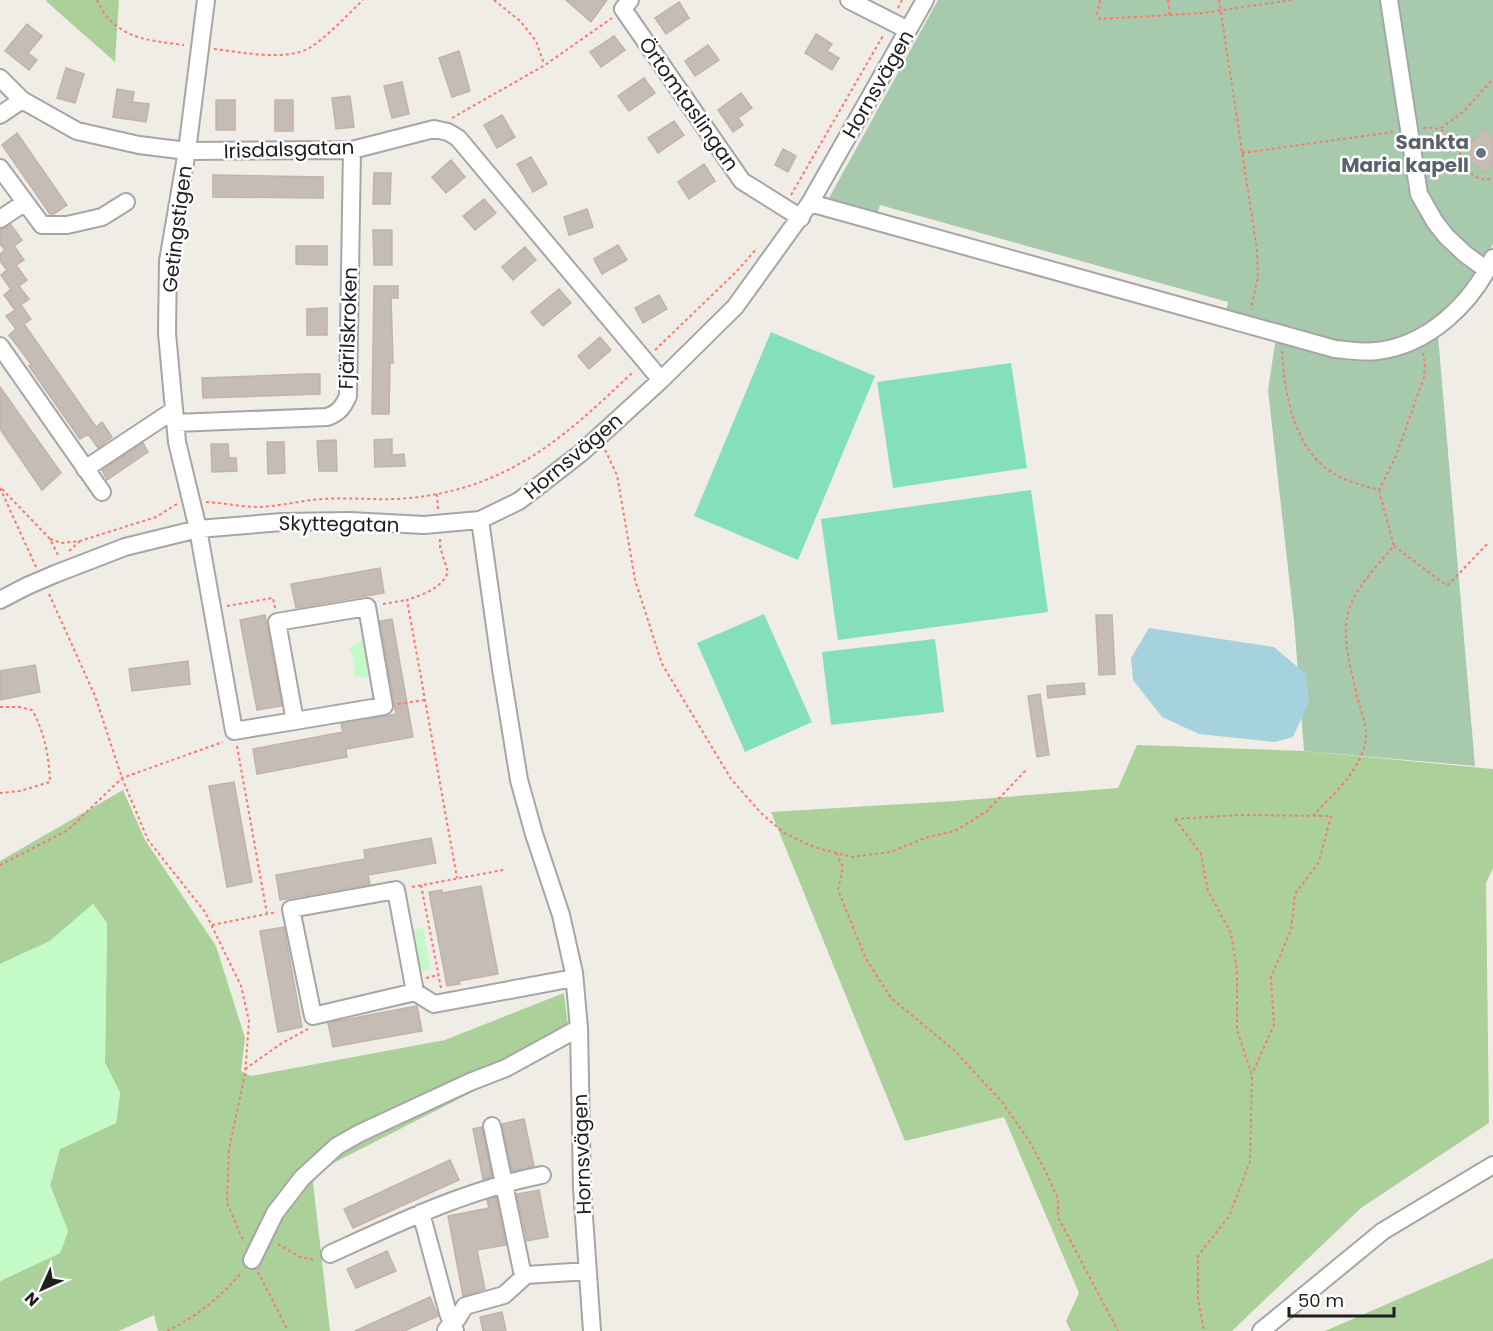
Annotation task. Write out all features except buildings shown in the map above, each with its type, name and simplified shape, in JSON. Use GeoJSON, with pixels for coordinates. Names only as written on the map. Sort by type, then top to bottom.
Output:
{"type":"FeatureCollection","features":[{"type":"Feature","properties":{"kind":"street","name":"Getingstigen"},"geometry":{"type":"LineString","coordinates":[[198,529],[177,442],[167,333],[168,261],[187,151],[206,0]]}},
{"type":"Feature","properties":{"kind":"street"},"geometry":{"type":"LineString","coordinates":[[849,0],[908,30]]}},
{"type":"Feature","properties":{"kind":"street","name":"Hornsvägen"},"geometry":{"type":"LineString","coordinates":[[592,1331],[582,1188],[579,1028],[574,978],[561,915],[519,780],[480,520],[519,501],[598,437],[661,380],[735,307],[801,218],[925,0]]}},
{"type":"Feature","properties":{"kind":"street"},"geometry":{"type":"LineString","coordinates":[[810,203],[1335,348],[1377,351],[1394,348],[1416,339],[1454,313],[1470,296],[1490,264],[1465,254],[1446,236],[1419,194],[1389,0]]}},
{"type":"Feature","properties":{"kind":"street","name":"Örtomtaslingan"},"geometry":{"type":"LineString","coordinates":[[627,5],[742,181],[801,218]]}},
{"type":"Feature","properties":{"kind":"street","name":"Irisdalsgatan"},"geometry":{"type":"LineString","coordinates":[[0,78],[22,100],[77,131],[139,146],[187,151],[352,150],[434,129]]}},
{"type":"Feature","properties":{"kind":"street"},"geometry":{"type":"LineString","coordinates":[[0,116],[22,100]]}},
{"type":"Feature","properties":{"kind":"street"},"geometry":{"type":"LineString","coordinates":[[434,129],[448,132],[458,138],[661,380]]}},
{"type":"Feature","properties":{"kind":"street","name":"Fjärilskroken"},"geometry":{"type":"LineString","coordinates":[[175,416],[327,417],[336,414],[343,406],[348,396],[352,150]]}},
{"type":"Feature","properties":{"kind":"street"},"geometry":{"type":"LineString","coordinates":[[0,168],[42,225],[67,225],[102,217],[126,202]]}},
{"type":"Feature","properties":{"kind":"street"},"geometry":{"type":"LineString","coordinates":[[0,219],[24,203]]}},
{"type":"Feature","properties":{"kind":"street"},"geometry":{"type":"LineString","coordinates":[[0,346],[102,492]]}},
{"type":"Feature","properties":{"kind":"street"},"geometry":{"type":"LineString","coordinates":[[85,469],[175,416]]}},
{"type":"Feature","properties":{"kind":"street","name":"Skyttegatan"},"geometry":{"type":"LineString","coordinates":[[0,600],[27,586],[57,566],[198,529],[293,522],[350,521],[440,525],[480,520]]}},
{"type":"Feature","properties":{"kind":"street"},"geometry":{"type":"LineString","coordinates":[[198,529],[234,731],[295,721],[384,706],[367,607],[277,622],[295,721]]}},
{"type":"Feature","properties":{"kind":"street"},"geometry":{"type":"LineString","coordinates":[[415,992],[396,890],[291,909],[313,1016],[415,992],[434,1004],[574,978]]}},
{"type":"Feature","properties":{"kind":"street"},"geometry":{"type":"LineString","coordinates":[[252,1260],[275,1213],[302,1178],[337,1146],[460,1087],[507,1068],[579,1028]]}},
{"type":"Feature","properties":{"kind":"street"},"geometry":{"type":"LineString","coordinates":[[492,1126],[506,1182],[522,1270],[526,1275]]}},
{"type":"Feature","properties":{"kind":"street"},"geometry":{"type":"LineString","coordinates":[[1261,1331],[1383,1231],[1493,1165]]}},
{"type":"Feature","properties":{"kind":"street"},"geometry":{"type":"LineString","coordinates":[[330,1254],[458,1197],[506,1182],[542,1175]]}},
{"type":"Feature","properties":{"kind":"street"},"geometry":{"type":"LineString","coordinates":[[421,1213],[450,1329]]}},
{"type":"Feature","properties":{"kind":"street"},"geometry":{"type":"LineString","coordinates":[[450,1329],[465,1306],[504,1295],[526,1275],[588,1271]]}},
{"type":"Feature","properties":{"kind":"path"},"geometry":{"type":"LineString","coordinates":[[97,0],[102,11],[114,24],[128,34],[145,40],[266,55],[291,53],[309,48],[363,0]]}},
{"type":"Feature","properties":{"kind":"path"},"geometry":{"type":"LineString","coordinates":[[494,0],[520,21],[536,41],[545,65]]}},
{"type":"Feature","properties":{"kind":"path"},"geometry":{"type":"LineString","coordinates":[[784,207],[902,0]]}},
{"type":"Feature","properties":{"kind":"path"},"geometry":{"type":"LineString","coordinates":[[1100,0],[1097,14],[1100,20],[1220,11],[1291,0]]}},
{"type":"Feature","properties":{"kind":"path"},"geometry":{"type":"LineString","coordinates":[[1168,0],[1170,16]]}},
{"type":"Feature","properties":{"kind":"path"},"geometry":{"type":"LineString","coordinates":[[1219,0],[1257,250],[1258,277],[1248,324]]}},
{"type":"Feature","properties":{"kind":"path"},"geometry":{"type":"LineString","coordinates":[[434,129],[545,65],[627,5]]}},
{"type":"Feature","properties":{"kind":"path"},"geometry":{"type":"LineString","coordinates":[[1441,129],[1463,112],[1493,79]]}},
{"type":"Feature","properties":{"kind":"path"},"geometry":{"type":"LineString","coordinates":[[1242,153],[1431,127],[1449,133],[1468,170],[1486,180],[1493,179]]}},
{"type":"Feature","properties":{"kind":"path"},"geometry":{"type":"LineString","coordinates":[[0,488],[50,539],[61,543],[80,541],[156,517],[181,502],[258,507],[322,499],[408,498],[436,494],[490,479],[516,467],[544,449],[578,422],[737,271],[759,246]]}},
{"type":"Feature","properties":{"kind":"path"},"geometry":{"type":"LineString","coordinates":[[1281,333],[1286,388],[1298,430],[1307,446],[1317,460],[1337,476],[1379,490]]}},
{"type":"Feature","properties":{"kind":"path"},"geometry":{"type":"LineString","coordinates":[[1416,339],[1424,353],[1424,377],[1396,456],[1379,490],[1394,546],[1446,585],[1489,542]]}},
{"type":"Feature","properties":{"kind":"path"},"geometry":{"type":"LineString","coordinates":[[598,437],[617,476],[635,580],[662,664],[731,779],[761,813],[784,833],[814,847],[852,857],[890,852],[928,837],[955,831],[987,811],[1026,770]]}},
{"type":"Feature","properties":{"kind":"path"},"geometry":{"type":"LineString","coordinates":[[0,488],[37,568]]}},
{"type":"Feature","properties":{"kind":"path"},"geometry":{"type":"LineString","coordinates":[[367,607],[407,600],[434,589],[447,576],[448,572],[440,547],[436,494]]}},
{"type":"Feature","properties":{"kind":"path"},"geometry":{"type":"LineString","coordinates":[[50,539],[57,566]]}},
{"type":"Feature","properties":{"kind":"path"},"geometry":{"type":"LineString","coordinates":[[1313,816],[1359,762],[1366,736],[1348,660],[1346,617],[1358,589],[1394,546]]}},
{"type":"Feature","properties":{"kind":"path"},"geometry":{"type":"LineString","coordinates":[[46,590],[95,696],[122,778],[148,840],[205,912],[241,986],[249,1021],[245,1069],[229,1149],[227,1203],[252,1260],[288,1331]]}},
{"type":"Feature","properties":{"kind":"path"},"geometry":{"type":"LineString","coordinates":[[212,609],[273,598],[277,622]]}},
{"type":"Feature","properties":{"kind":"path"},"geometry":{"type":"LineString","coordinates":[[407,600],[458,878]]}},
{"type":"Feature","properties":{"kind":"path"},"geometry":{"type":"LineString","coordinates":[[384,706],[425,700]]}},
{"type":"Feature","properties":{"kind":"path"},"geometry":{"type":"LineString","coordinates":[[0,707],[32,710],[41,726],[49,761],[50,782],[20,791],[0,793]]}},
{"type":"Feature","properties":{"kind":"path"},"geometry":{"type":"LineString","coordinates":[[0,865],[68,830],[122,778],[223,742],[234,731]]}},
{"type":"Feature","properties":{"kind":"path"},"geometry":{"type":"LineString","coordinates":[[234,731],[267,914]]}},
{"type":"Feature","properties":{"kind":"path"},"geometry":{"type":"LineString","coordinates":[[1204,1331],[1198,1299],[1198,1256],[1229,1216],[1250,1162],[1252,1075],[1237,1030],[1237,971],[1231,933],[1208,891],[1201,854],[1175,819],[1239,815],[1331,816],[1319,862],[1294,894],[1291,930],[1271,977],[1274,1025],[1252,1075]]}},
{"type":"Feature","properties":{"kind":"path"},"geometry":{"type":"LineString","coordinates":[[836,853],[843,867],[838,890],[865,957],[891,998],[954,1050],[1002,1102],[1028,1139],[1058,1199],[1058,1217],[1118,1331]]}},
{"type":"Feature","properties":{"kind":"path"},"geometry":{"type":"LineString","coordinates":[[396,890],[503,870]]}},
{"type":"Feature","properties":{"kind":"path"},"geometry":{"type":"LineString","coordinates":[[421,885],[444,1002]]}},
{"type":"Feature","properties":{"kind":"path"},"geometry":{"type":"LineString","coordinates":[[211,925],[291,909]]}},
{"type":"Feature","properties":{"kind":"path"},"geometry":{"type":"LineString","coordinates":[[245,1069],[282,1043],[309,1028],[313,1023],[313,1016]]}},
{"type":"Feature","properties":{"kind":"path"},"geometry":{"type":"LineString","coordinates":[[264,1236],[309,1260],[330,1254]]}},
{"type":"Feature","properties":{"kind":"path"},"geometry":{"type":"LineString","coordinates":[[167,1331],[204,1310],[222,1295],[252,1260]]}},
{"type":"Feature","properties":{"kind":"green space"},"geometry":{"type":"Polygon","coordinates":[[[46,0],[119,0],[115,62],[47,2],[46,0]]]}},
{"type":"Feature","properties":{"kind":"green space"},"geometry":{"type":"Polygon","coordinates":[[[938,0],[1493,0],[1493,244],[1474,281],[1438,336],[1475,766],[1304,751],[1294,621],[1268,390],[1278,324],[1226,312],[1228,302],[880,205],[877,214],[829,198],[938,0]]]}},
{"type":"Feature","properties":{"kind":"green space"},"geometry":{"type":"Polygon","coordinates":[[[771,332],[875,376],[798,560],[694,516],[771,332]]]}},
{"type":"Feature","properties":{"kind":"green space"},"geometry":{"type":"Polygon","coordinates":[[[1011,363],[1027,468],[893,488],[877,382],[1011,363]]]}},
{"type":"Feature","properties":{"kind":"green space"},"geometry":{"type":"Polygon","coordinates":[[[1031,490],[1048,612],[838,640],[821,519],[1031,490]]]}},
{"type":"Feature","properties":{"kind":"green space"},"geometry":{"type":"Polygon","coordinates":[[[764,614],[812,722],[745,752],[697,643],[764,614]]]}},
{"type":"Feature","properties":{"kind":"green space"},"geometry":{"type":"Polygon","coordinates":[[[363,639],[371,658],[370,678],[354,676],[354,660],[349,649],[363,639]]]}},
{"type":"Feature","properties":{"kind":"green space"},"geometry":{"type":"Polygon","coordinates":[[[935,639],[944,712],[831,725],[822,652],[935,639]]]}},
{"type":"Feature","properties":{"kind":"green space"},"geometry":{"type":"Polygon","coordinates":[[[1137,745],[1304,751],[1493,769],[1493,868],[1486,883],[1489,1123],[1361,1208],[1232,1331],[1071,1331],[1066,1321],[1079,1293],[1004,1117],[905,1141],[771,812],[1118,788],[1137,745]]]}},
{"type":"Feature","properties":{"kind":"green space"},"geometry":{"type":"Polygon","coordinates":[[[123,790],[145,840],[216,946],[245,1038],[241,1071],[251,1076],[445,1040],[564,993],[570,1042],[312,1174],[330,1331],[158,1331],[154,1315],[119,1331],[0,1331],[0,1281],[60,1253],[68,1231],[50,1185],[60,1149],[116,1123],[120,1093],[105,1063],[107,923],[93,904],[50,941],[0,964],[0,861],[123,790]]]}},
{"type":"Feature","properties":{"kind":"green space"},"geometry":{"type":"Polygon","coordinates":[[[93,904],[107,923],[105,1063],[120,1093],[116,1123],[60,1149],[50,1185],[68,1231],[60,1253],[0,1281],[0,964],[50,941],[93,904]]]}},
{"type":"Feature","properties":{"kind":"green space"},"geometry":{"type":"Polygon","coordinates":[[[423,928],[431,969],[417,972],[408,931],[423,928]]]}},
{"type":"Feature","properties":{"kind":"green space"},"geometry":{"type":"Polygon","coordinates":[[[1493,1258],[1493,1331],[1325,1331],[1493,1258]]]}},
{"type":"Feature","properties":{"kind":"water"},"geometry":{"type":"Polygon","coordinates":[[[1149,628],[1274,647],[1306,674],[1309,702],[1293,737],[1275,742],[1199,734],[1162,717],[1133,680],[1131,658],[1149,628]]]}},
{"type":"Feature","properties":{"kind":"place","name":"Sankta Maria kapell"},"geometry":{"type":"Point","coordinates":[1481,153]}}]}
